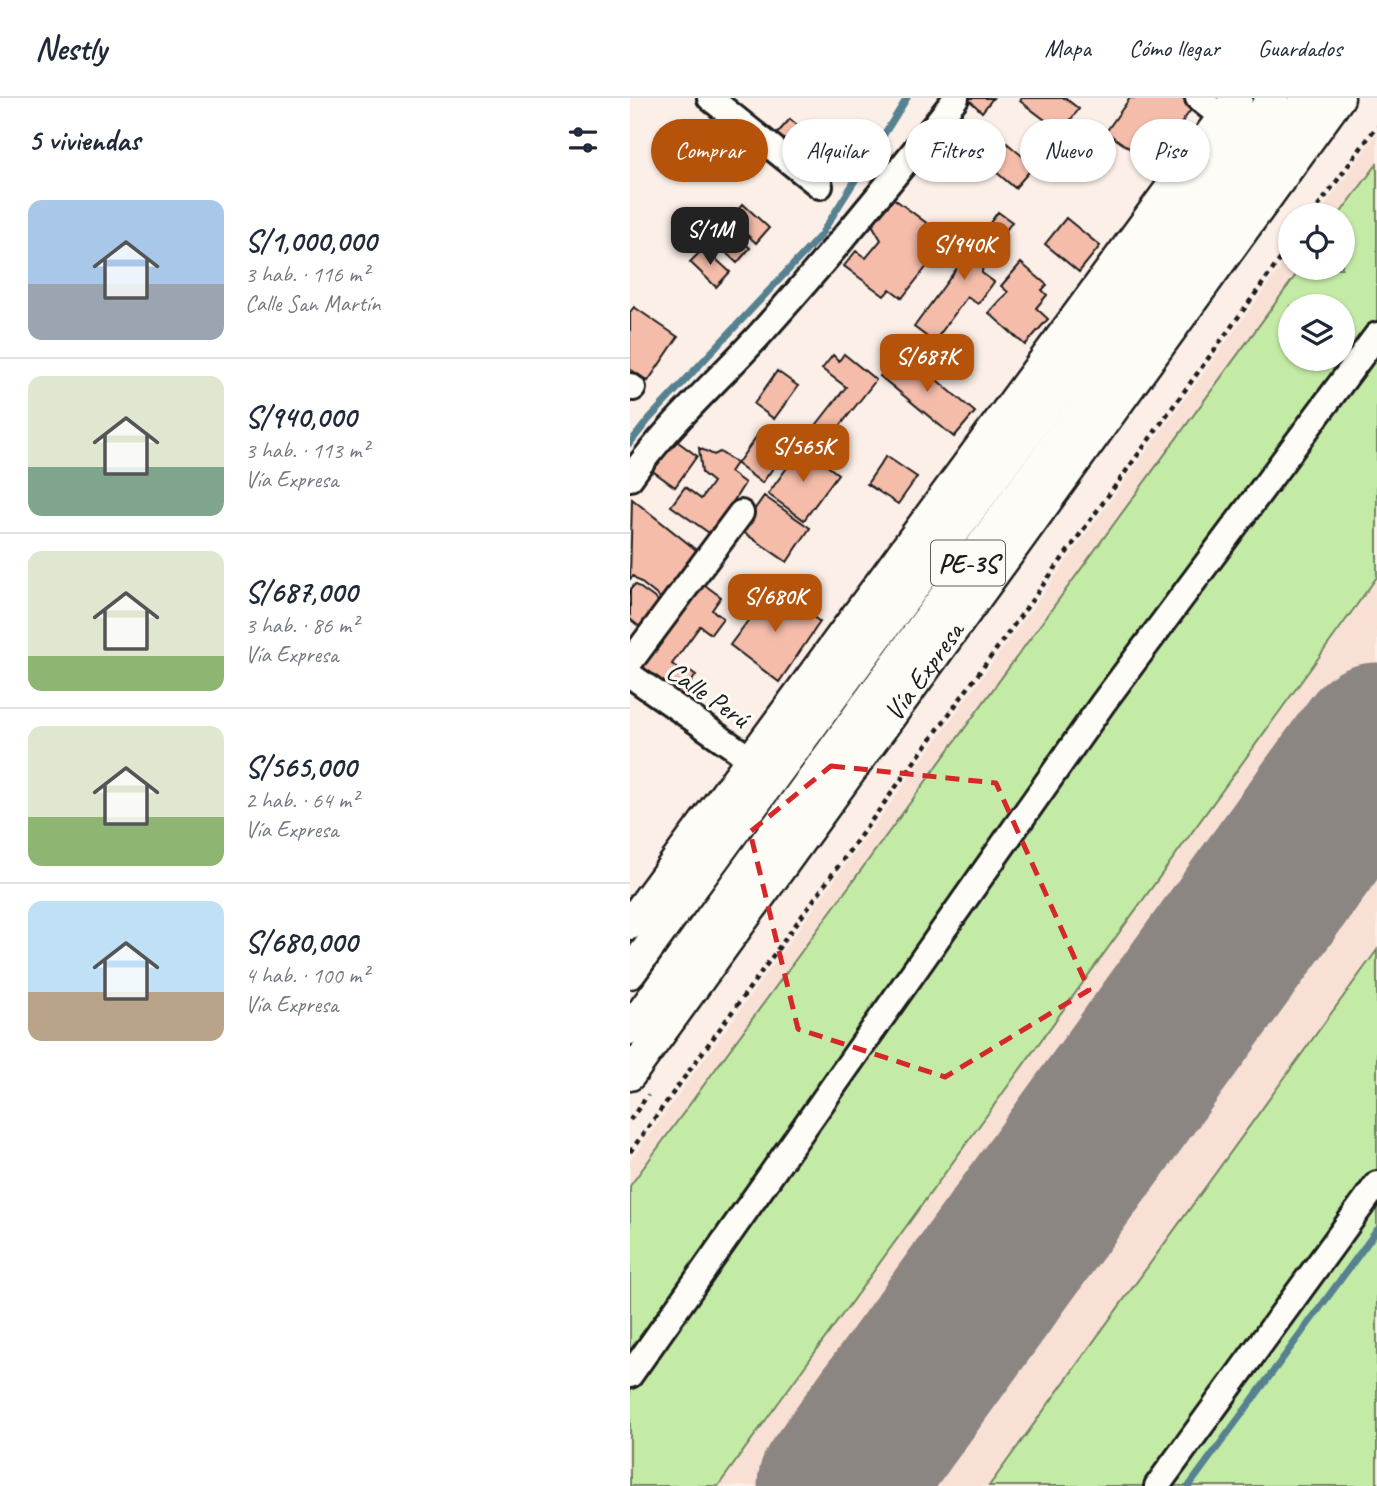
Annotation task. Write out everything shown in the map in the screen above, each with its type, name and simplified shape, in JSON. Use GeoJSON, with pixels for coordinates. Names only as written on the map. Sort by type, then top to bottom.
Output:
{"type":"FeatureCollection","features":[{"type":"Feature","properties":{"kind":"main road","name":"Vía Expresa"},"geometry":{"type":"LineString","coordinates":[[630,1028],[938,603],[1177,253],[1273,98]]}},
{"type":"Feature","properties":{"kind":"main road","name":"Vía Expresa"},"geometry":{"type":"LineString","coordinates":[[630,973],[914,586],[1177,253],[1307,98]]}},
{"type":"Feature","properties":{"kind":"main road","name":"Vía Expresa"},"geometry":{"type":"LineString","coordinates":[[630,1076],[1339,98]]}},
{"type":"Feature","properties":{"kind":"main road","name":"PE-3S"},"geometry":{"type":"LineString","coordinates":[[630,924],[1230,108]]}},
{"type":"Feature","properties":{"kind":"main road"},"geometry":{"type":"LineString","coordinates":[[1084,307],[1177,253]]}},
{"type":"Feature","properties":{"kind":"main road"},"geometry":{"type":"LineString","coordinates":[[1152,356],[1177,253]]}},
{"type":"Feature","properties":{"kind":"main road"},"geometry":{"type":"LineString","coordinates":[[914,586],[947,494]]}},
{"type":"Feature","properties":{"kind":"main road"},"geometry":{"type":"LineString","coordinates":[[938,603],[1012,549]]}},
{"type":"Feature","properties":{"kind":"street"},"geometry":{"type":"LineString","coordinates":[[710,98],[820,186]]}},
{"type":"Feature","properties":{"kind":"street"},"geometry":{"type":"LineString","coordinates":[[630,478],[657,440],[746,350],[850,233],[956,98]]}},
{"type":"Feature","properties":{"kind":"street"},"geometry":{"type":"LineString","coordinates":[[1198,98],[1230,108]]}},
{"type":"Feature","properties":{"kind":"street"},"geometry":{"type":"LineString","coordinates":[[630,1375],[1103,703],[1377,334]]}},
{"type":"Feature","properties":{"kind":"street"},"geometry":{"type":"LineString","coordinates":[[630,663],[741,513]]}},
{"type":"Feature","properties":{"kind":"street","name":"Calle Perú"},"geometry":{"type":"LineString","coordinates":[[630,676],[752,760]]}},
{"type":"Feature","properties":{"kind":"street"},"geometry":{"type":"LineString","coordinates":[[1157,1486],[1377,1184]]}},
{"type":"Feature","properties":{"kind":"path"},"geometry":{"type":"LineString","coordinates":[[1321,203],[1377,126]]}},
{"type":"Feature","properties":{"kind":"path"},"geometry":{"type":"LineString","coordinates":[[630,1152],[1278,262]]}},
{"type":"Feature","properties":{"kind":"highlighted area"},"geometry":{"type":"Polygon","coordinates":[[[831,766],[996,783],[1089,990],[945,1077],[798,1029],[750,832],[831,766]]]}},
{"type":"Feature","properties":{"kind":"shaded area"},"geometry":{"type":"Polygon","coordinates":[[[1377,133],[1377,1486],[630,1486],[630,1161],[1278,270],[1278,280],[1355,280],[1355,203],[1327,203],[1377,133]]]}},
{"type":"Feature","properties":{"kind":"green space"},"geometry":{"type":"Polygon","coordinates":[[[1377,164],[1377,577],[718,1486],[630,1486],[630,1186],[1278,299],[1278,371],[1355,371],[1355,294],[1282,294],[1292,280],[1355,280],[1355,203],[1348,203],[1377,164]]]}},
{"type":"Feature","properties":{"kind":"green space"},"geometry":{"type":"Polygon","coordinates":[[[1377,950],[1377,1486],[989,1486],[1377,950]]]}},
{"type":"Feature","properties":{"kind":"building"},"geometry":{"type":"Polygon","coordinates":[[[967,98],[993,98],[982,112],[967,98]]]}},
{"type":"Feature","properties":{"kind":"building"},"geometry":{"type":"Polygon","coordinates":[[[1022,98],[1065,98],[1079,109],[1071,119],[1044,119],[1020,101],[1022,98]]]}},
{"type":"Feature","properties":{"kind":"building"},"geometry":{"type":"Polygon","coordinates":[[[1130,98],[1187,98],[1195,104],[1184,119],[1130,119],[1130,149],[1116,139],[1115,119],[1130,98]]]}},
{"type":"Feature","properties":{"kind":"building"},"geometry":{"type":"Polygon","coordinates":[[[782,128],[782,144],[774,137],[782,128]]]}},
{"type":"Feature","properties":{"kind":"building"},"geometry":{"type":"Polygon","coordinates":[[[1006,142],[1020,154],[1020,182],[1015,188],[1006,180],[1006,142]]]}},
{"type":"Feature","properties":{"kind":"building"},"geometry":{"type":"Polygon","coordinates":[[[889,195],[940,233],[922,256],[928,265],[902,298],[890,289],[884,296],[844,266],[856,251],[866,258],[881,240],[870,221],[889,195]]]}},
{"type":"Feature","properties":{"kind":"building"},"geometry":{"type":"Polygon","coordinates":[[[743,204],[769,228],[756,243],[730,219],[743,204]]]}},
{"type":"Feature","properties":{"kind":"building"},"geometry":{"type":"Polygon","coordinates":[[[998,212],[1012,222],[983,262],[982,273],[994,282],[978,304],[967,297],[934,342],[914,327],[998,212]]]}},
{"type":"Feature","properties":{"kind":"building"},"geometry":{"type":"Polygon","coordinates":[[[1066,218],[1100,246],[1079,272],[1045,244],[1066,218]]]}},
{"type":"Feature","properties":{"kind":"building"},"geometry":{"type":"Polygon","coordinates":[[[724,223],[750,248],[737,263],[710,238],[724,223]]]}},
{"type":"Feature","properties":{"kind":"building"},"geometry":{"type":"Polygon","coordinates":[[[704,248],[730,272],[716,287],[690,262],[704,248]]]}},
{"type":"Feature","properties":{"kind":"building"},"geometry":{"type":"Polygon","coordinates":[[[1021,263],[1047,285],[1042,290],[1047,295],[1036,308],[1048,319],[1025,345],[989,313],[1008,292],[1001,286],[1021,263]]]}},
{"type":"Feature","properties":{"kind":"building"},"geometry":{"type":"Polygon","coordinates":[[[634,307],[678,337],[648,381],[630,369],[630,312],[634,307]]]}},
{"type":"Feature","properties":{"kind":"building"},"geometry":{"type":"Polygon","coordinates":[[[901,350],[975,412],[954,437],[880,376],[901,350]]]}},
{"type":"Feature","properties":{"kind":"building"},"geometry":{"type":"Polygon","coordinates":[[[844,354],[876,380],[821,450],[806,438],[846,387],[822,369],[833,355],[839,361],[844,354]]]}},
{"type":"Feature","properties":{"kind":"building"},"geometry":{"type":"Polygon","coordinates":[[[777,371],[798,386],[774,419],[754,404],[777,371]]]}},
{"type":"Feature","properties":{"kind":"building"},"geometry":{"type":"Polygon","coordinates":[[[759,433],[785,452],[762,483],[737,464],[759,433]]]}},
{"type":"Feature","properties":{"kind":"building"},"geometry":{"type":"Polygon","coordinates":[[[670,436],[697,456],[675,487],[647,467],[670,436]]]}},
{"type":"Feature","properties":{"kind":"building"},"geometry":{"type":"Polygon","coordinates":[[[802,447],[838,474],[804,520],[768,494],[802,447]]]}},
{"type":"Feature","properties":{"kind":"building"},"geometry":{"type":"Polygon","coordinates":[[[699,448],[714,455],[720,452],[736,463],[730,472],[745,483],[712,535],[671,506],[685,487],[701,499],[713,482],[702,473],[699,448]]]}},
{"type":"Feature","properties":{"kind":"building"},"geometry":{"type":"Polygon","coordinates":[[[886,456],[917,477],[898,504],[867,484],[886,456]]]}},
{"type":"Feature","properties":{"kind":"building"},"geometry":{"type":"Polygon","coordinates":[[[764,496],[810,528],[787,562],[740,530],[764,496]]]}},
{"type":"Feature","properties":{"kind":"building"},"geometry":{"type":"Polygon","coordinates":[[[632,499],[700,553],[663,600],[633,576],[630,579],[632,499]]]}},
{"type":"Feature","properties":{"kind":"building"},"geometry":{"type":"Polygon","coordinates":[[[702,583],[721,597],[712,610],[723,618],[711,634],[700,626],[672,664],[685,674],[689,670],[696,675],[681,696],[641,666],[702,583]]]}},
{"type":"Feature","properties":{"kind":"building"},"geometry":{"type":"Polygon","coordinates":[[[635,584],[660,602],[641,628],[630,619],[630,590],[635,584]]]}},
{"type":"Feature","properties":{"kind":"building"},"geometry":{"type":"Polygon","coordinates":[[[773,587],[820,622],[779,682],[730,645],[773,587]]]}},
{"type":"Feature","properties":{"kind":"waterway"},"geometry":{"type":"LineString","coordinates":[[630,443],[649,419],[820,236],[907,98]]}},
{"type":"Feature","properties":{"kind":"waterway"},"geometry":{"type":"LineString","coordinates":[[1189,1486],[1377,1230]]}},
{"type":"Feature","properties":{"kind":"runway"},"geometry":{"type":"LineString","coordinates":[[838,1486],[1377,743]]}}]}
